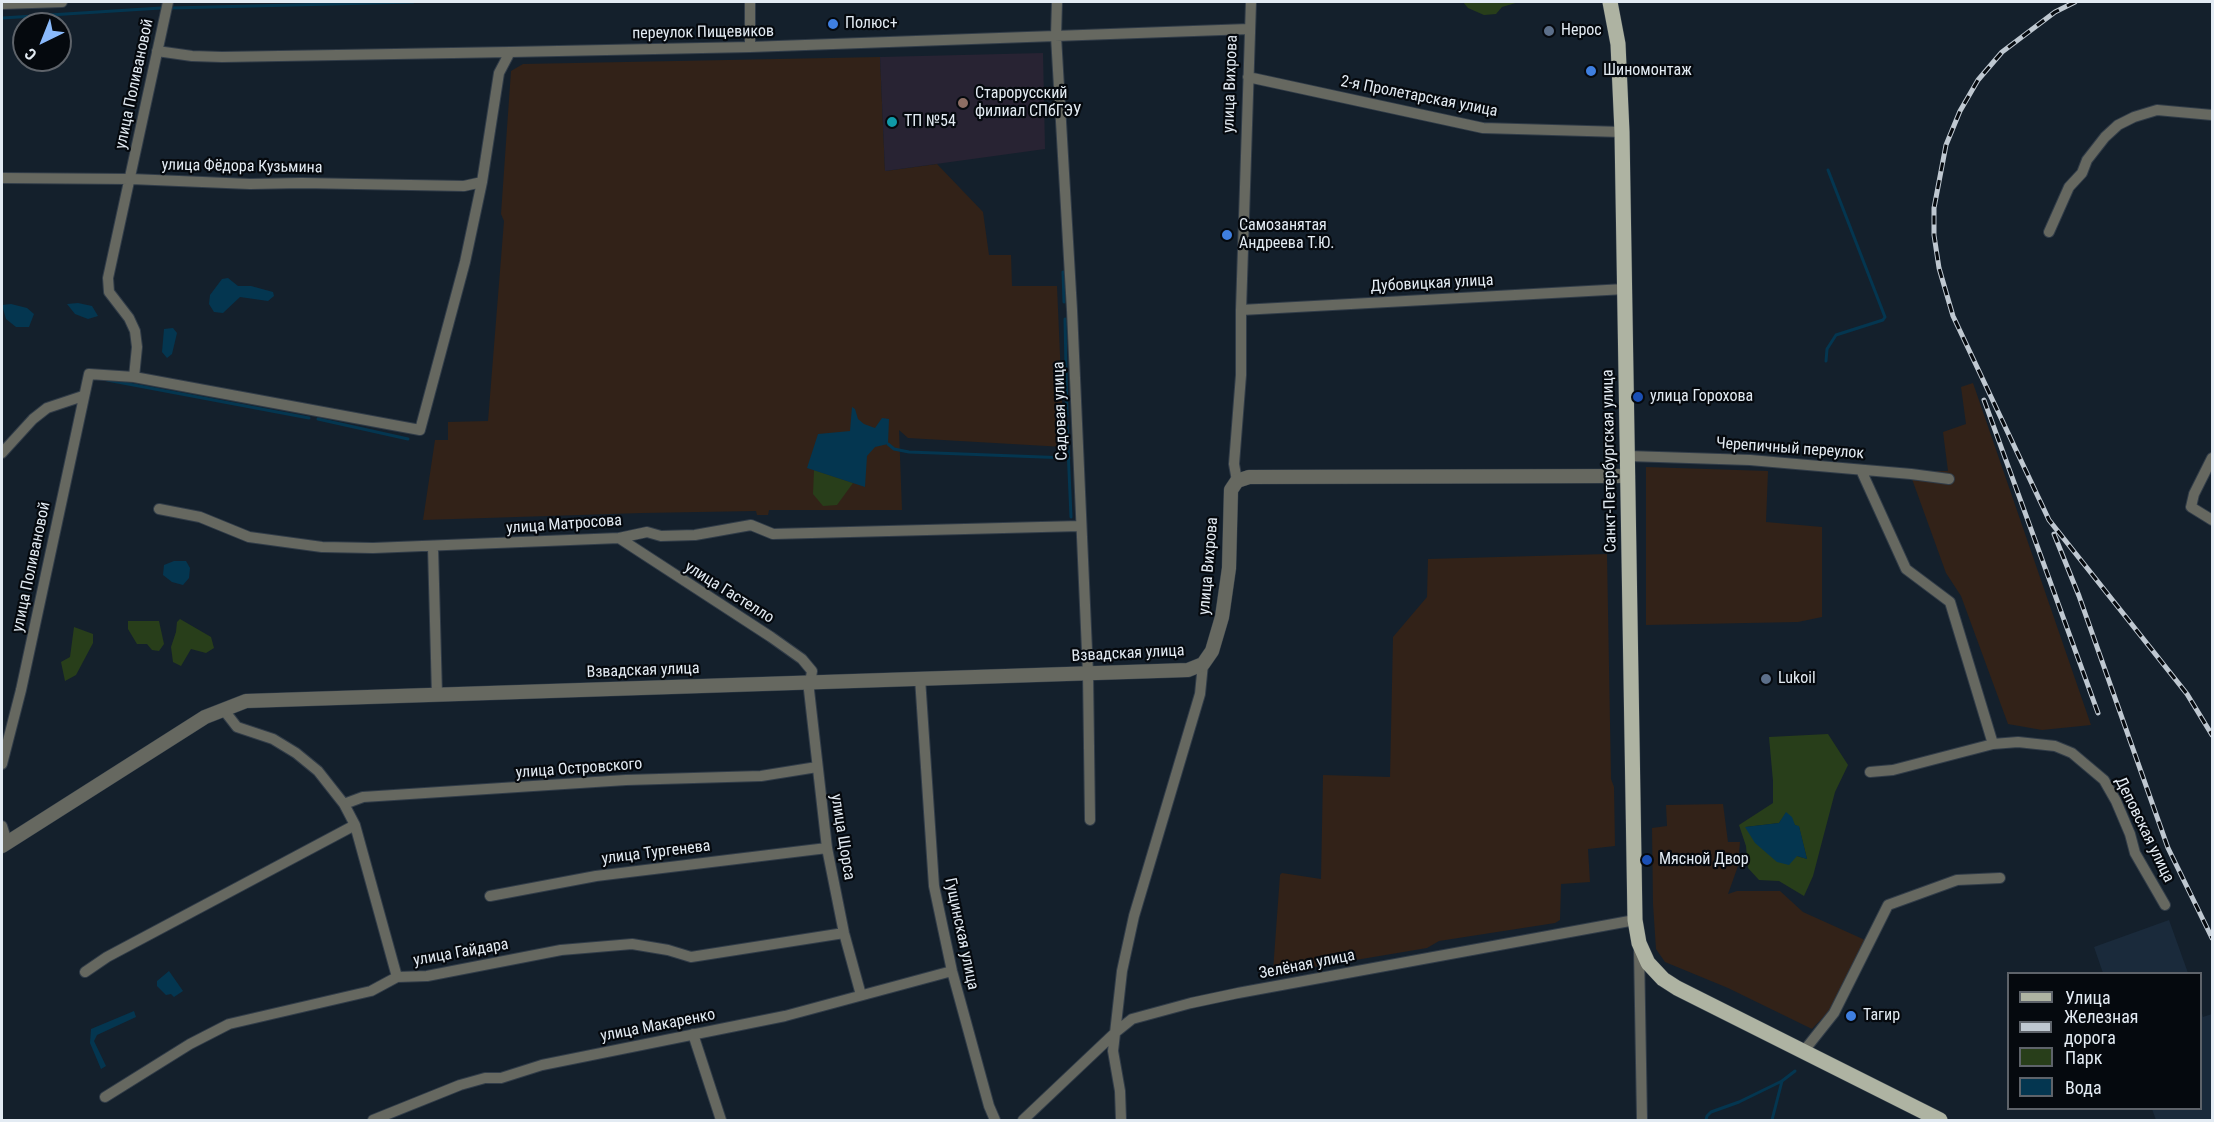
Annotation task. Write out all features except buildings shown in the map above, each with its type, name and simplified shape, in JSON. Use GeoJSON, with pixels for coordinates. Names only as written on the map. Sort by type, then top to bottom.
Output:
{"type":"FeatureCollection","features":[{"type":"Feature","properties":{"kind":"main road","name":"Санкт-Петербургская улица"},"geometry":{"type":"LineString","coordinates":[[1610,2],[1618,44],[1622,132],[1635,920],[1639,943],[1648,963],[1663,979],[1940,1120]]}},
{"type":"Feature","properties":{"kind":"street"},"geometry":{"type":"LineString","coordinates":[[2,4],[62,2]]}},
{"type":"Feature","properties":{"kind":"street","name":"улица Поливановой"},"geometry":{"type":"LineString","coordinates":[[2,764],[21,690],[89,374],[134,377],[137,347],[135,331],[129,318],[109,292],[108,278],[168,2]]}},
{"type":"Feature","properties":{"kind":"street"},"geometry":{"type":"LineString","coordinates":[[750,2],[750,47]]}},
{"type":"Feature","properties":{"kind":"street","name":"Садовая улица"},"geometry":{"type":"LineString","coordinates":[[1057,2],[1056,36],[1072,310],[1088,673],[1090,820]]}},
{"type":"Feature","properties":{"kind":"street","name":"улица Вихрова"},"geometry":{"type":"LineString","coordinates":[[1121,1120],[1120,1091],[1113,1051],[1122,971],[1134,916],[1200,694],[1203,664],[1212,651],[1222,617],[1229,568],[1231,490],[1237,481],[1234,464],[1241,375],[1251,2]]}},
{"type":"Feature","properties":{"kind":"street","name":"переулок Пищевиков"},"geometry":{"type":"LineString","coordinates":[[157,51],[222,57],[510,52],[750,47],[1250,29]]}},
{"type":"Feature","properties":{"kind":"street"},"geometry":{"type":"LineString","coordinates":[[134,377],[420,430],[465,262],[482,182],[499,73],[510,52]]}},
{"type":"Feature","properties":{"kind":"street","name":"2-я Пролетарская улица"},"geometry":{"type":"LineString","coordinates":[[1248,77],[1483,128],[1622,132]]}},
{"type":"Feature","properties":{"kind":"street"},"geometry":{"type":"LineString","coordinates":[[2049,232],[2069,188],[2082,173],[2087,160],[2118,125],[2157,110],[2212,115]]}},
{"type":"Feature","properties":{"kind":"street","name":"улица Фёдора Кузьмина"},"geometry":{"type":"LineString","coordinates":[[2,178],[464,186],[482,182]]}},
{"type":"Feature","properties":{"kind":"street","name":"Дубовицкая улица"},"geometry":{"type":"LineString","coordinates":[[1241,310],[1625,289]]}},
{"type":"Feature","properties":{"kind":"street"},"geometry":{"type":"LineString","coordinates":[[2,453],[33,419],[47,408],[83,396]]}},
{"type":"Feature","properties":{"kind":"street","name":"Черепичный переулок"},"geometry":{"type":"LineString","coordinates":[[1628,456],[1750,460],[1949,479]]}},
{"type":"Feature","properties":{"kind":"street"},"geometry":{"type":"LineString","coordinates":[[2212,458],[2194,494],[2191,507],[2212,520]]}},
{"type":"Feature","properties":{"kind":"street"},"geometry":{"type":"LineString","coordinates":[[1861,470],[1906,569],[1950,602],[1993,744]]}},
{"type":"Feature","properties":{"kind":"street"},"geometry":{"type":"LineString","coordinates":[[1237,481],[1249,477],[1628,476]]}},
{"type":"Feature","properties":{"kind":"street","name":"улица Матросова"},"geometry":{"type":"LineString","coordinates":[[159,510],[200,517],[249,537],[322,546],[373,548],[619,538],[647,532],[661,536],[695,535],[752,525],[773,534],[1080,526]]}},
{"type":"Feature","properties":{"kind":"street","name":"улица Гастелло"},"geometry":{"type":"LineString","coordinates":[[619,538],[802,659],[812,671],[811,681]]}},
{"type":"Feature","properties":{"kind":"street"},"geometry":{"type":"LineString","coordinates":[[433,547],[437,694]]}},
{"type":"Feature","properties":{"kind":"street","name":"Взвадская улица"},"geometry":{"type":"LineString","coordinates":[[4,844],[205,717],[246,701],[1188,670],[1203,664]]}},
{"type":"Feature","properties":{"kind":"street","name":"Гущинская улица"},"geometry":{"type":"LineString","coordinates":[[920,678],[934,886],[952,971],[995,1120]]}},
{"type":"Feature","properties":{"kind":"street","name":"улица Щорса"},"geometry":{"type":"LineString","coordinates":[[811,681],[809,690],[828,848],[844,933],[861,995]]}},
{"type":"Feature","properties":{"kind":"street"},"geometry":{"type":"LineString","coordinates":[[223,709],[237,727],[273,739],[296,753],[318,771],[344,804],[355,825],[397,977]]}},
{"type":"Feature","properties":{"kind":"street","name":"Деповская улица"},"geometry":{"type":"LineString","coordinates":[[1870,772],[1893,770],[1993,744],[2018,742],[2055,746],[2072,753],[2104,780],[2116,801],[2130,834],[2135,853],[2165,905]]}},
{"type":"Feature","properties":{"kind":"street","name":"улица Островского"},"geometry":{"type":"LineString","coordinates":[[344,804],[363,797],[626,780],[760,776],[817,767]]}},
{"type":"Feature","properties":{"kind":"street"},"geometry":{"type":"LineString","coordinates":[[85,972],[107,957],[355,825]]}},
{"type":"Feature","properties":{"kind":"street"},"geometry":{"type":"LineString","coordinates":[[2,826],[4,844]]}},
{"type":"Feature","properties":{"kind":"street","name":"улица Тургенева"},"geometry":{"type":"LineString","coordinates":[[490,896],[596,876],[828,848]]}},
{"type":"Feature","properties":{"kind":"street"},"geometry":{"type":"LineString","coordinates":[[1803,1052],[1833,1013],[1888,905],[1958,880],[2000,878]]}},
{"type":"Feature","properties":{"kind":"street","name":"Зелёная улица"},"geometry":{"type":"LineString","coordinates":[[1023,1120],[1132,1019],[1191,1003],[1635,920]]}},
{"type":"Feature","properties":{"kind":"street","name":"улица Гайдара"},"geometry":{"type":"LineString","coordinates":[[105,1097],[190,1044],[229,1024],[371,991],[397,977],[427,976],[561,950],[632,944],[668,950],[691,957],[844,933]]}},
{"type":"Feature","properties":{"kind":"street"},"geometry":{"type":"LineString","coordinates":[[1639,943],[1642,1120]]}},
{"type":"Feature","properties":{"kind":"street","name":"улица Макаренко"},"geometry":{"type":"LineString","coordinates":[[373,1120],[460,1085],[485,1078],[501,1078],[542,1065],[820,1008],[952,971]]}},
{"type":"Feature","properties":{"kind":"street"},"geometry":{"type":"LineString","coordinates":[[693,1034],[721,1120]]}},
{"type":"Feature","properties":{"kind":"shaded area","name":"Старорусский филиал СПбГЭУ"},"geometry":{"type":"Polygon","coordinates":[[[1043,53],[1045,149],[885,171],[880,57],[1043,53]]]}},
{"type":"Feature","properties":{"kind":"shaded area"},"geometry":{"type":"Polygon","coordinates":[[[880,57],[885,171],[937,164],[983,212],[989,255],[1011,255],[1012,286],[1057,286],[1064,447],[908,438],[899,430],[902,510],[769,510],[768,515],[757,515],[756,511],[423,520],[435,440],[448,440],[448,422],[488,421],[504,221],[501,214],[511,71],[523,64],[880,57]]]}},
{"type":"Feature","properties":{"kind":"shaded area"},"geometry":{"type":"Polygon","coordinates":[[[1973,383],[2091,725],[2042,730],[2008,724],[1961,596],[1946,573],[1912,479],[1914,471],[1948,471],[1943,432],[1966,424],[1961,387],[1973,383]]]}},
{"type":"Feature","properties":{"kind":"shaded area"},"geometry":{"type":"Polygon","coordinates":[[[1646,467],[1768,471],[1766,522],[1822,527],[1822,617],[1798,622],[1646,625],[1646,467]]]}},
{"type":"Feature","properties":{"kind":"shaded area"},"geometry":{"type":"Polygon","coordinates":[[[1607,554],[1611,779],[1614,787],[1615,846],[1588,849],[1590,882],[1561,884],[1560,920],[1555,923],[1439,941],[1427,948],[1282,972],[1273,971],[1280,875],[1282,873],[1321,879],[1323,775],[1390,777],[1393,637],[1427,597],[1428,559],[1607,554]]]}},
{"type":"Feature","properties":{"kind":"shaded area"},"geometry":{"type":"Polygon","coordinates":[[[1723,804],[1728,842],[1740,842],[1738,866],[1728,894],[1737,891],[1780,891],[1803,912],[1865,940],[1830,1010],[1812,1029],[1728,988],[1665,962],[1656,949],[1652,828],[1667,826],[1666,805],[1723,804]]]}},
{"type":"Feature","properties":{"kind":"shaded area"},"geometry":{"type":"Polygon","coordinates":[[[2169,920],[2188,972],[2103,972],[2094,947],[2169,920]]]}},
{"type":"Feature","properties":{"kind":"shaded area"},"geometry":{"type":"Polygon","coordinates":[[[2202,1014],[2203,1017],[2212,1014],[2212,1120],[2156,1120],[2152,1110],[2202,1110],[2202,1014]]]}},
{"type":"Feature","properties":{"kind":"green space"},"geometry":{"type":"Polygon","coordinates":[[[1463,2],[1519,2],[1502,7],[1496,14],[1484,15],[1468,8],[1463,2]]]}},
{"type":"Feature","properties":{"kind":"green space"},"geometry":{"type":"Polygon","coordinates":[[[814,470],[853,483],[837,505],[823,506],[813,494],[814,470]]]}},
{"type":"Feature","properties":{"kind":"green space"},"geometry":{"type":"Polygon","coordinates":[[[180,619],[211,637],[214,648],[206,653],[191,649],[181,666],[173,662],[171,647],[177,622],[180,619]]]}},
{"type":"Feature","properties":{"kind":"green space"},"geometry":{"type":"Polygon","coordinates":[[[128,621],[159,621],[164,644],[159,651],[152,650],[147,644],[137,644],[128,629],[128,621]]]}},
{"type":"Feature","properties":{"kind":"green space"},"geometry":{"type":"Polygon","coordinates":[[[74,627],[93,634],[93,643],[76,675],[65,681],[61,662],[70,657],[74,627]]]}},
{"type":"Feature","properties":{"kind":"green space"},"geometry":{"type":"Polygon","coordinates":[[[1828,734],[1848,765],[1835,792],[1813,876],[1804,896],[1779,881],[1759,880],[1748,868],[1746,846],[1739,825],[1773,803],[1769,737],[1828,734]],[[1786,813],[1779,823],[1746,827],[1797,856],[1807,859],[1799,827],[1786,813]]]}},
{"type":"Feature","properties":{"kind":"water"},"geometry":{"type":"Polygon","coordinates":[[[228,278],[238,286],[251,286],[273,292],[274,296],[268,301],[240,297],[223,313],[214,312],[209,304],[210,295],[222,279],[228,278]]]}},
{"type":"Feature","properties":{"kind":"water"},"geometry":{"type":"Polygon","coordinates":[[[78,303],[92,306],[98,316],[88,319],[75,314],[67,304],[78,303]]]}},
{"type":"Feature","properties":{"kind":"water"},"geometry":{"type":"Polygon","coordinates":[[[11,304],[27,308],[34,314],[29,327],[16,327],[6,319],[2,305],[11,304]]]}},
{"type":"Feature","properties":{"kind":"water"},"geometry":{"type":"Polygon","coordinates":[[[173,328],[177,333],[172,354],[167,358],[162,352],[164,329],[173,328]]]}},
{"type":"Feature","properties":{"kind":"water"},"geometry":{"type":"Polygon","coordinates":[[[852,407],[858,419],[875,428],[882,418],[889,419],[888,444],[875,447],[867,456],[865,487],[807,468],[818,434],[850,431],[852,407]]]}},
{"type":"Feature","properties":{"kind":"water"},"geometry":{"type":"Polygon","coordinates":[[[174,561],[186,561],[190,568],[189,578],[183,585],[172,582],[163,575],[164,565],[174,561]]]}},
{"type":"Feature","properties":{"kind":"water"},"geometry":{"type":"Polygon","coordinates":[[[1786,812],[1792,817],[1795,825],[1799,826],[1807,859],[1797,856],[1789,865],[1777,862],[1755,843],[1745,827],[1779,823],[1786,812]]]}},
{"type":"Feature","properties":{"kind":"water"},"geometry":{"type":"Polygon","coordinates":[[[169,971],[183,991],[174,997],[171,994],[166,995],[157,986],[157,981],[169,971]]]}},
{"type":"Feature","properties":{"kind":"water"},"geometry":{"type":"Polygon","coordinates":[[[134,1011],[136,1017],[97,1035],[94,1041],[106,1066],[101,1069],[90,1043],[91,1029],[134,1011]]]}},
{"type":"Feature","properties":{"kind":"waterway"},"geometry":{"type":"LineString","coordinates":[[171,8],[413,2]]}},
{"type":"Feature","properties":{"kind":"waterway"},"geometry":{"type":"LineString","coordinates":[[2,18],[161,8]]}},
{"type":"Feature","properties":{"kind":"waterway"},"geometry":{"type":"LineString","coordinates":[[1826,361],[1827,349],[1836,335],[1883,320],[1885,317],[1828,170]]}},
{"type":"Feature","properties":{"kind":"waterway"},"geometry":{"type":"LineString","coordinates":[[1063,272],[1064,302]]}},
{"type":"Feature","properties":{"kind":"waterway"},"geometry":{"type":"LineString","coordinates":[[1065,319],[1067,416]]}},
{"type":"Feature","properties":{"kind":"waterway"},"geometry":{"type":"LineString","coordinates":[[107,380],[309,418]]}},
{"type":"Feature","properties":{"kind":"waterway"},"geometry":{"type":"LineString","coordinates":[[318,419],[408,439]]}},
{"type":"Feature","properties":{"kind":"waterway"},"geometry":{"type":"LineString","coordinates":[[1067,425],[1071,517]]}},
{"type":"Feature","properties":{"kind":"waterway"},"geometry":{"type":"LineString","coordinates":[[888,444],[894,449],[909,452],[1069,458]]}},
{"type":"Feature","properties":{"kind":"waterway"},"geometry":{"type":"LineString","coordinates":[[1706,1120],[1711,1112],[1739,1102],[1782,1081],[1795,1071]]}},
{"type":"Feature","properties":{"kind":"waterway"},"geometry":{"type":"LineString","coordinates":[[1772,1120],[1782,1081]]}},
{"type":"Feature","properties":{"kind":"railway"},"geometry":{"type":"LineString","coordinates":[[2075,2],[2055,12],[2002,52],[1978,80],[1960,111],[1946,145],[1934,208],[1934,235],[1939,268],[1953,316],[2049,520],[2187,694],[2212,735]]}},
{"type":"Feature","properties":{"kind":"railway"},"geometry":{"type":"LineString","coordinates":[[1984,400],[2098,713]]}},
{"type":"Feature","properties":{"kind":"railway"},"geometry":{"type":"LineString","coordinates":[[2054,534],[2079,596],[2168,848],[2212,938]]}},
{"type":"Feature","properties":{"kind":"place","name":"Полюс+"},"geometry":{"type":"Point","coordinates":[833,24]}},
{"type":"Feature","properties":{"kind":"place","name":"Нерос"},"geometry":{"type":"Point","coordinates":[1549,31]}},
{"type":"Feature","properties":{"kind":"place","name":"Шиномонтаж"},"geometry":{"type":"Point","coordinates":[1591,71]}},
{"type":"Feature","properties":{"kind":"place","name":"Старорусский филиал СПбГЭУ"},"geometry":{"type":"Point","coordinates":[963,103]}},
{"type":"Feature","properties":{"kind":"place","name":"ТП №54"},"geometry":{"type":"Point","coordinates":[892,122]}},
{"type":"Feature","properties":{"kind":"place","name":"Самозанятая Андреева Т.Ю."},"geometry":{"type":"Point","coordinates":[1227,235]}},
{"type":"Feature","properties":{"kind":"place","name":"улица Горохова"},"geometry":{"type":"Point","coordinates":[1638,397]}},
{"type":"Feature","properties":{"kind":"place","name":"Lukoil"},"geometry":{"type":"Point","coordinates":[1766,679]}},
{"type":"Feature","properties":{"kind":"place","name":"Мясной Двор"},"geometry":{"type":"Point","coordinates":[1647,860]}},
{"type":"Feature","properties":{"kind":"place","name":"Тагир"},"geometry":{"type":"Point","coordinates":[1851,1016]}}]}
